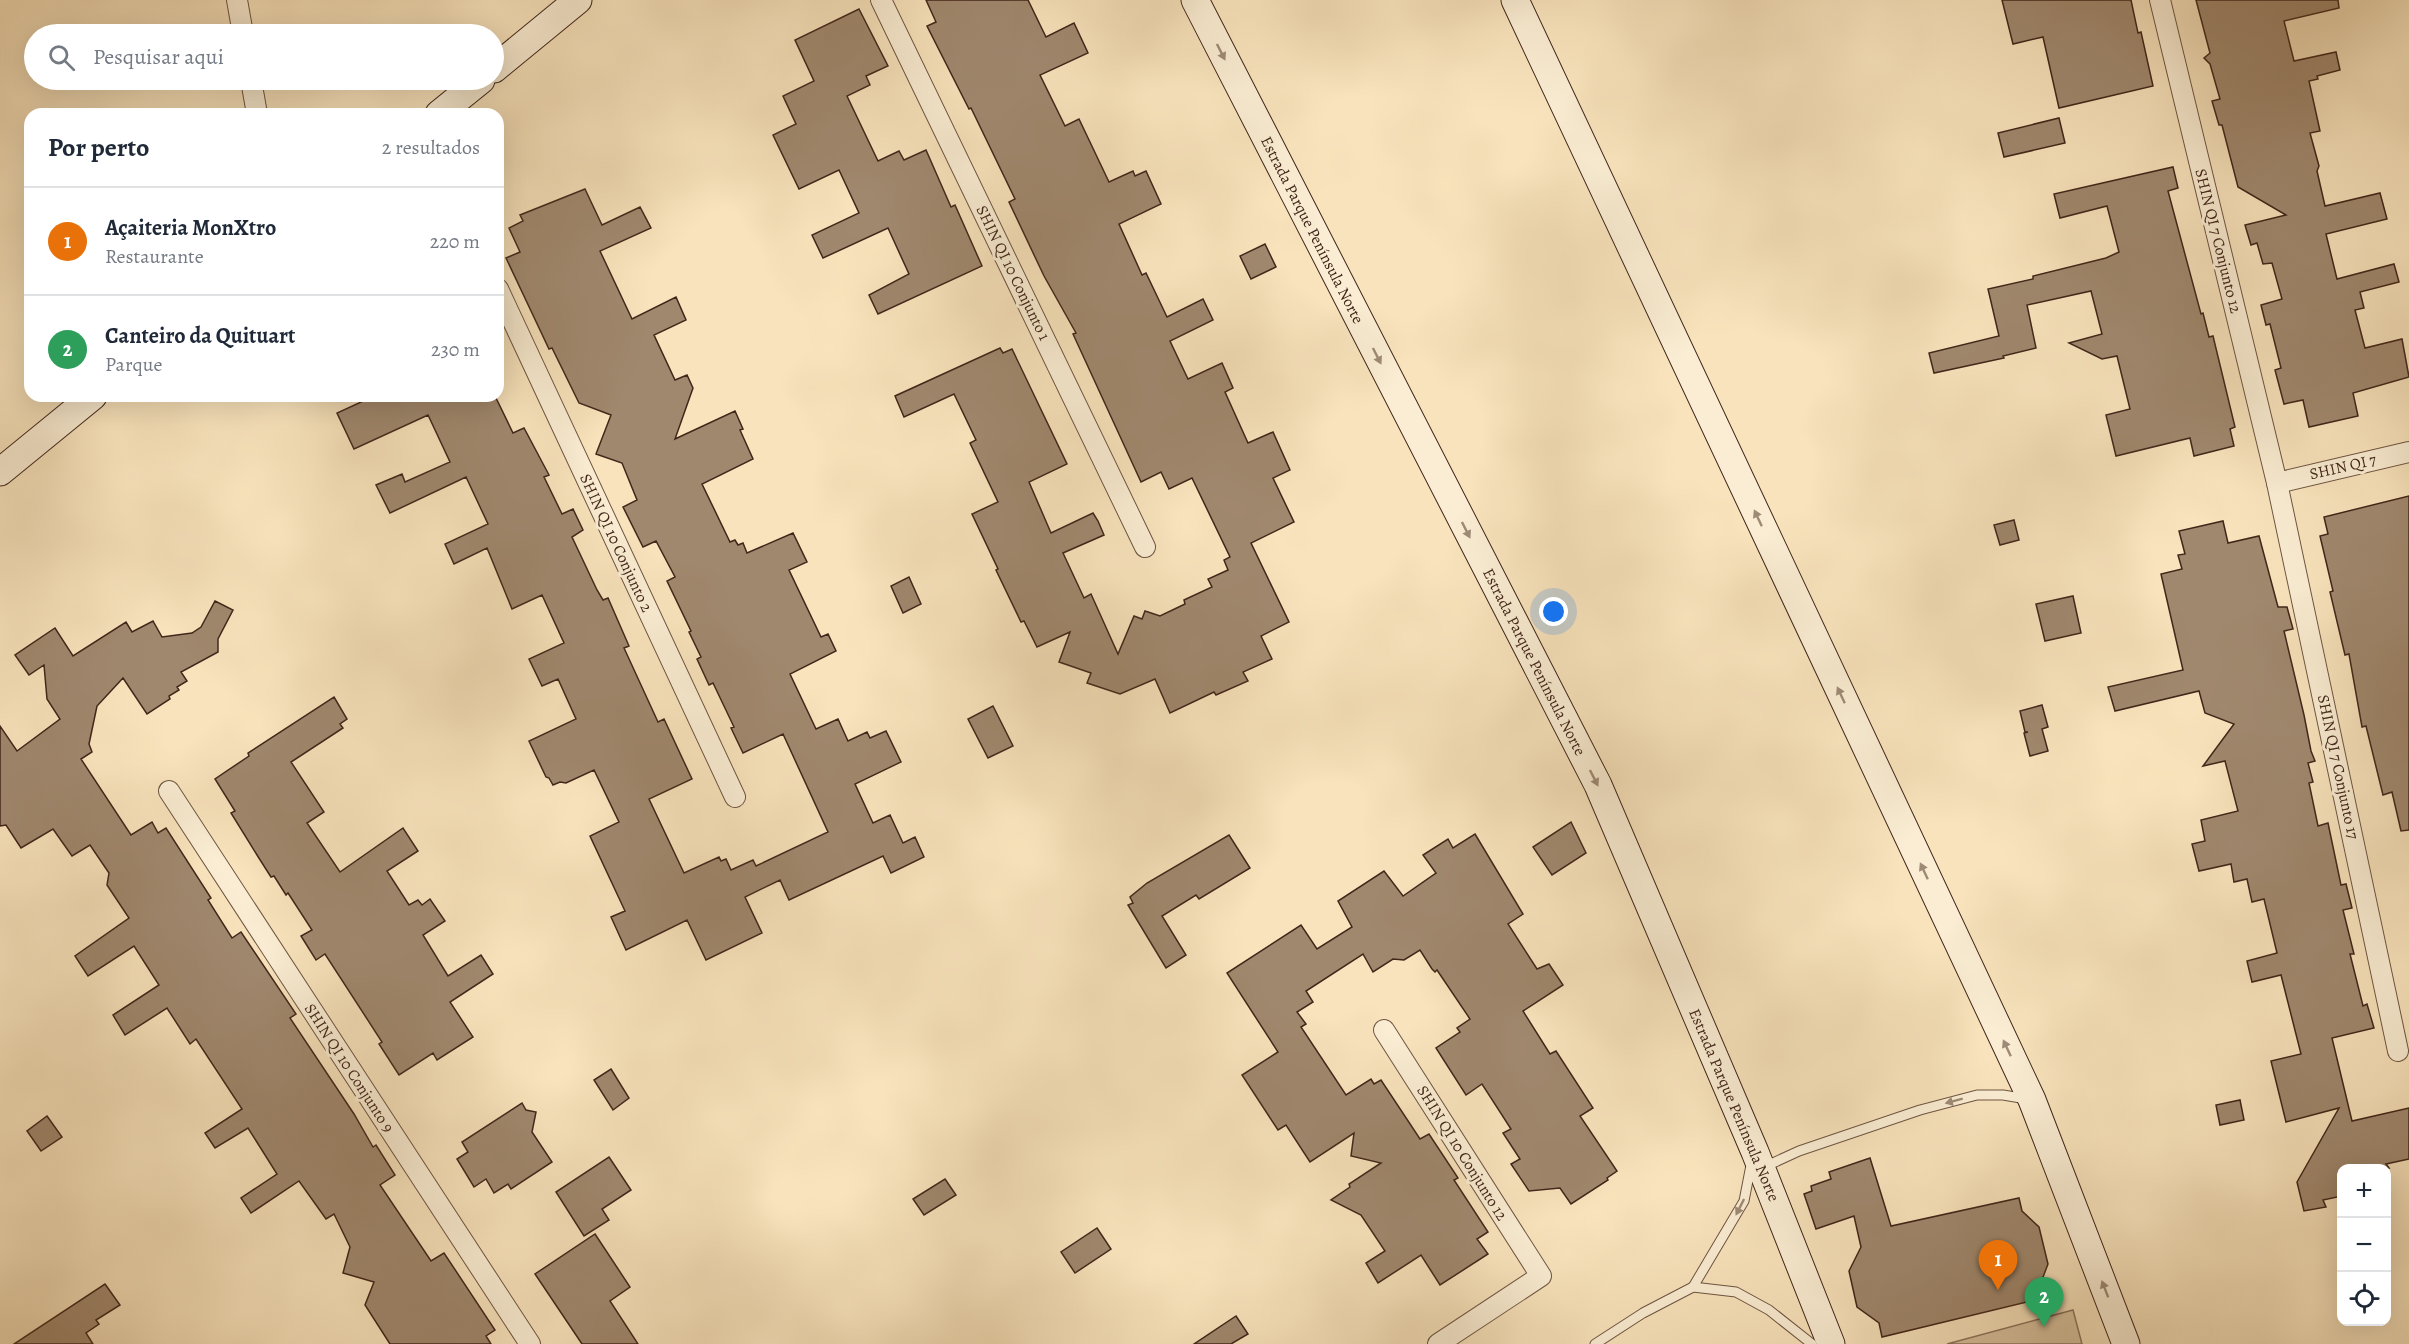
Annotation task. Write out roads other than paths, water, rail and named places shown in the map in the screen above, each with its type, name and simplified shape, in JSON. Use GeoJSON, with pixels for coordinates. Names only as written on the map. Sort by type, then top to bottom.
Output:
{"type":"FeatureCollection","features":[{"type":"Feature","properties":{"kind":"main road"},"geometry":{"type":"LineString","coordinates":[[504,61],[578,0]]}},
{"type":"Feature","properties":{"kind":"main road","name":"Estrada Parque Península Norte"},"geometry":{"type":"LineString","coordinates":[[1195,0],[1598,785],[1758,1160],[1831,1344]]}},
{"type":"Feature","properties":{"kind":"main road"},"geometry":{"type":"LineString","coordinates":[[1515,0],[2032,1100],[2126,1344]]}},
{"type":"Feature","properties":{"kind":"main road"},"geometry":{"type":"LineString","coordinates":[[446,108],[469,90]]}},
{"type":"Feature","properties":{"kind":"main road"},"geometry":{"type":"LineString","coordinates":[[0,472],[86,402]]}},
{"type":"Feature","properties":{"kind":"street"},"geometry":{"type":"LineString","coordinates":[[237,0],[241,24]]}},
{"type":"Feature","properties":{"kind":"street","name":"SHIN QI 10 Conjunto 1"},"geometry":{"type":"LineString","coordinates":[[881,0],[1145,547]]}},
{"type":"Feature","properties":{"kind":"street","name":"SHIN QI 7 Conjunto 12"},"geometry":{"type":"LineString","coordinates":[[2160,0],[2277,483]]}},
{"type":"Feature","properties":{"kind":"street"},"geometry":{"type":"LineString","coordinates":[[253,90],[256,108]]}},
{"type":"Feature","properties":{"kind":"street","name":"SHIN QI 10 Conjunto 2"},"geometry":{"type":"LineString","coordinates":[[504,302],[735,797]]}},
{"type":"Feature","properties":{"kind":"street","name":"SHIN QI 7"},"geometry":{"type":"LineString","coordinates":[[2277,483],[2409,452]]}},
{"type":"Feature","properties":{"kind":"street","name":"SHIN QI 7 Conjunto 17"},"geometry":{"type":"LineString","coordinates":[[2277,483],[2398,1051]]}},
{"type":"Feature","properties":{"kind":"street","name":"SHIN QI 10 Conjunto 9"},"geometry":{"type":"LineString","coordinates":[[169,792],[530,1344]]}},
{"type":"Feature","properties":{"kind":"street","name":"SHIN QI 10 Conjunto 12"},"geometry":{"type":"LineString","coordinates":[[1384,1030],[1541,1276],[1438,1344]]}},
{"type":"Feature","properties":{"kind":"lane"},"geometry":{"type":"LineString","coordinates":[[1594,1344],[1693,1287],[1744,1201],[1758,1160],[1810,1147],[1920,1110],[1977,1095],[2003,1095],[2032,1100]]}},
{"type":"Feature","properties":{"kind":"lane"},"geometry":{"type":"LineString","coordinates":[[1693,1287],[1736,1292],[1769,1310],[1812,1344]]}},
{"type":"Feature","properties":{"kind":"place","name":"Açaiteria MonXtro"},"geometry":{"type":"Point","coordinates":[1998,1290]}},
{"type":"Feature","properties":{"kind":"place","name":"Canteiro da Quituart"},"geometry":{"type":"Point","coordinates":[2044,1327]}}]}
